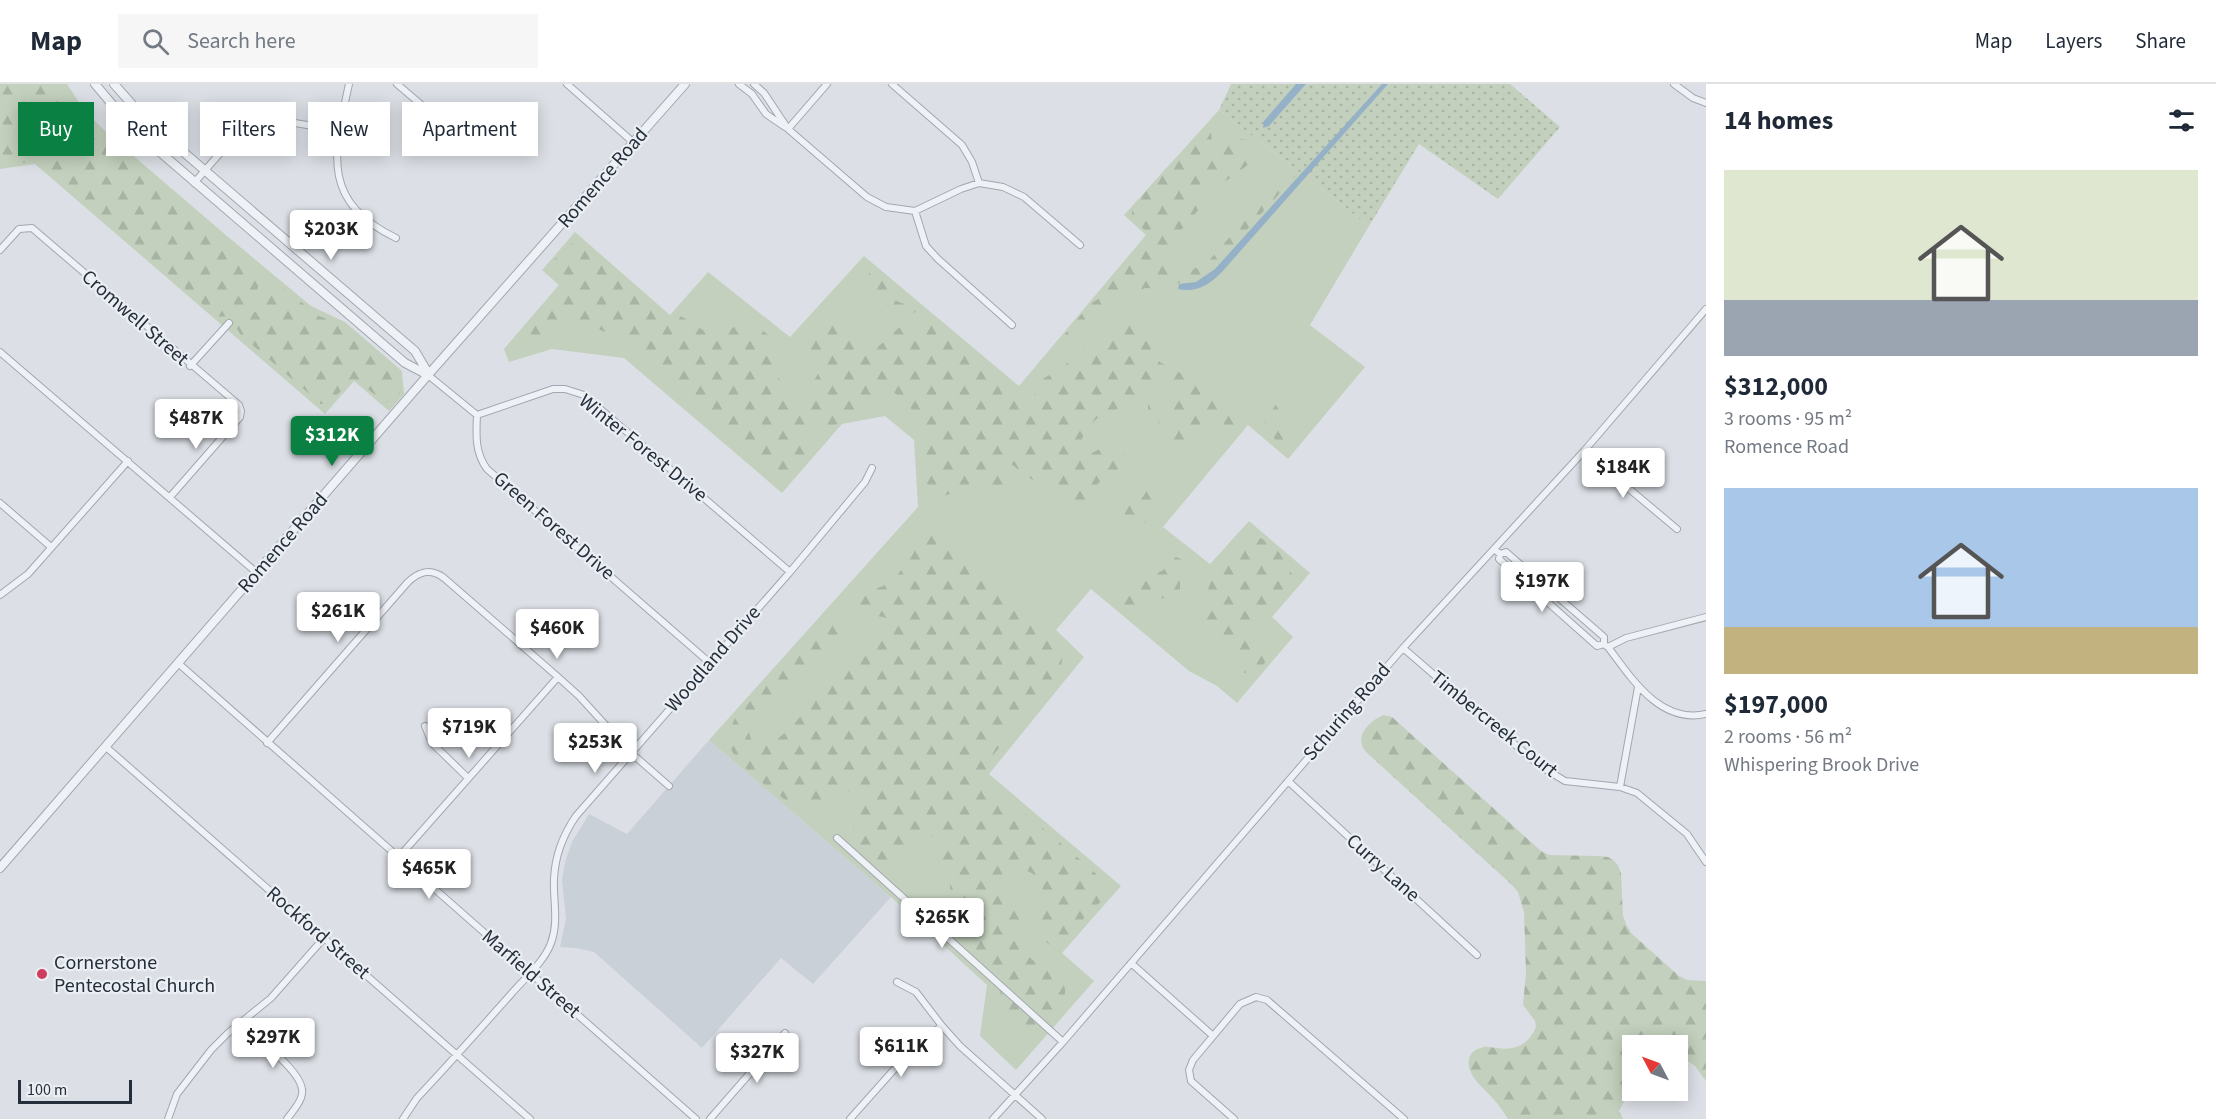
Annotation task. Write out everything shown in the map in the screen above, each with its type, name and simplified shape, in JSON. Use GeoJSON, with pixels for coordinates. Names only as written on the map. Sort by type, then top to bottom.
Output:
{"type":"FeatureCollection","features":[{"type":"Feature","properties":{"kind":"street"},"geometry":{"type":"LineString","coordinates":[[95,84],[132,128],[194,183],[405,363],[428,375],[477,415]]}},
{"type":"Feature","properties":{"kind":"street"},"geometry":{"type":"LineString","coordinates":[[114,84],[145,119],[415,351],[428,375]]}},
{"type":"Feature","properties":{"kind":"street"},"geometry":{"type":"LineString","coordinates":[[345,102],[349,84]]}},
{"type":"Feature","properties":{"kind":"street"},"geometry":{"type":"LineString","coordinates":[[397,84],[418,102]]}},
{"type":"Feature","properties":{"kind":"street"},"geometry":{"type":"LineString","coordinates":[[567,84],[634,143]]}},
{"type":"Feature","properties":{"kind":"street","name":"Romence Road"},"geometry":{"type":"LineString","coordinates":[[0,868],[428,375],[685,84]]}},
{"type":"Feature","properties":{"kind":"street"},"geometry":{"type":"LineString","coordinates":[[739,84],[752,94],[766,114],[788,129],[867,197],[886,207],[915,211],[979,183],[1003,187],[1024,197],[1080,245]]}},
{"type":"Feature","properties":{"kind":"street"},"geometry":{"type":"LineString","coordinates":[[754,84],[764,93],[788,129]]}},
{"type":"Feature","properties":{"kind":"street"},"geometry":{"type":"LineString","coordinates":[[788,129],[827,84]]}},
{"type":"Feature","properties":{"kind":"street"},"geometry":{"type":"LineString","coordinates":[[892,84],[962,144],[972,162],[979,183]]}},
{"type":"Feature","properties":{"kind":"street"},"geometry":{"type":"LineString","coordinates":[[1674,84],[1693,98],[1706,103]]}},
{"type":"Feature","properties":{"kind":"street"},"geometry":{"type":"LineString","coordinates":[[194,183],[242,130],[256,124],[276,121],[308,126]]}},
{"type":"Feature","properties":{"kind":"street"},"geometry":{"type":"LineString","coordinates":[[337,156],[338,175],[349,204],[364,219],[396,238]]}},
{"type":"Feature","properties":{"kind":"street"},"geometry":{"type":"LineString","coordinates":[[915,211],[926,246],[1012,325]]}},
{"type":"Feature","properties":{"kind":"street","name":"Cromwell Street"},"geometry":{"type":"LineString","coordinates":[[0,250],[14,233],[28,227],[32,228],[238,405],[241,411],[240,417],[170,497]]}},
{"type":"Feature","properties":{"kind":"street","name":"Schuring Road"},"geometry":{"type":"LineString","coordinates":[[993,1119],[1063,1042],[1403,648],[1497,552],[1706,309]]}},
{"type":"Feature","properties":{"kind":"street"},"geometry":{"type":"LineString","coordinates":[[190,366],[229,323]]}},
{"type":"Feature","properties":{"kind":"street"},"geometry":{"type":"LineString","coordinates":[[0,352],[257,573]]}},
{"type":"Feature","properties":{"kind":"street","name":"Winter Forest Drive"},"geometry":{"type":"LineString","coordinates":[[477,415],[552,389],[565,389],[584,395],[790,572]]}},
{"type":"Feature","properties":{"kind":"street","name":"Green Forest Drive"},"geometry":{"type":"LineString","coordinates":[[477,415],[476,441],[480,459],[487,469],[710,663]]}},
{"type":"Feature","properties":{"kind":"street"},"geometry":{"type":"LineString","coordinates":[[1584,451],[1677,529]]}},
{"type":"Feature","properties":{"kind":"street"},"geometry":{"type":"LineString","coordinates":[[0,595],[28,574],[128,461]]}},
{"type":"Feature","properties":{"kind":"street","name":"Woodland Drive"},"geometry":{"type":"LineString","coordinates":[[403,1119],[417,1098],[530,973],[550,946],[554,936],[556,911],[555,866],[565,834],[586,802],[790,572],[865,482],[872,468]]}},
{"type":"Feature","properties":{"kind":"street"},"geometry":{"type":"LineString","coordinates":[[0,503],[51,548]]}},
{"type":"Feature","properties":{"kind":"street"},"geometry":{"type":"LineString","coordinates":[[1706,617],[1606,645],[1597,646],[1499,559],[1497,552],[1506,552],[1604,638],[1606,645],[1638,687],[1665,708],[1679,715],[1692,717],[1706,714]]}},
{"type":"Feature","properties":{"kind":"street"},"geometry":{"type":"LineString","coordinates":[[267,743],[408,582],[419,573],[426,572],[435,573],[444,578],[558,677],[579,696],[630,752],[669,786]]}},
{"type":"Feature","properties":{"kind":"street","name":"Timbercreek Court"},"geometry":{"type":"LineString","coordinates":[[1403,648],[1540,766],[1564,781],[1620,787],[1646,799],[1687,834],[1706,862]]}},
{"type":"Feature","properties":{"kind":"street","name":"Marfield Street"},"geometry":{"type":"LineString","coordinates":[[177,663],[696,1119]]}},
{"type":"Feature","properties":{"kind":"street"},"geometry":{"type":"LineString","coordinates":[[398,858],[558,677]]}},
{"type":"Feature","properties":{"kind":"street"},"geometry":{"type":"LineString","coordinates":[[1620,787],[1638,687]]}},
{"type":"Feature","properties":{"kind":"street"},"geometry":{"type":"LineString","coordinates":[[425,726],[432,743],[468,778]]}},
{"type":"Feature","properties":{"kind":"street","name":"Rockford Street"},"geometry":{"type":"LineString","coordinates":[[106,747],[531,1119]]}},
{"type":"Feature","properties":{"kind":"street","name":"Curry Lane"},"geometry":{"type":"LineString","coordinates":[[1288,781],[1477,955]]}},
{"type":"Feature","properties":{"kind":"street"},"geometry":{"type":"LineString","coordinates":[[837,838],[1063,1042]]}},
{"type":"Feature","properties":{"kind":"street"},"geometry":{"type":"LineString","coordinates":[[168,1119],[171,1105],[184,1083],[211,1050],[271,998],[324,938]]}},
{"type":"Feature","properties":{"kind":"street"},"geometry":{"type":"LineString","coordinates":[[1131,963],[1212,1035]]}},
{"type":"Feature","properties":{"kind":"street"},"geometry":{"type":"LineString","coordinates":[[897,982],[916,992],[960,1046],[1042,1119]]}},
{"type":"Feature","properties":{"kind":"street"},"geometry":{"type":"LineString","coordinates":[[1234,1119],[1195,1086],[1190,1075],[1193,1060],[1212,1035],[1244,1002],[1256,997],[1267,1000],[1404,1119]]}},
{"type":"Feature","properties":{"kind":"street"},"geometry":{"type":"LineString","coordinates":[[240,1024],[291,1069],[302,1083],[302,1096],[287,1119]]}},
{"type":"Feature","properties":{"kind":"street"},"geometry":{"type":"LineString","coordinates":[[850,1119],[915,1046],[942,1026]]}},
{"type":"Feature","properties":{"kind":"street"},"geometry":{"type":"LineString","coordinates":[[710,1119],[785,1033]]}},
{"type":"Feature","properties":{"kind":"shaded area"},"geometry":{"type":"Polygon","coordinates":[[[709,740],[891,897],[813,984],[781,958],[702,1048],[594,952],[560,947],[566,919],[562,880],[565,862],[572,842],[589,814],[627,834],[709,740]]]}},
{"type":"Feature","properties":{"kind":"green space"},"geometry":{"type":"Polygon","coordinates":[[[0,84],[67,84],[79,102],[18,102],[18,156],[94,156],[94,120],[106,132],[106,156],[134,156],[311,306],[345,322],[402,371],[404,394],[389,411],[354,381],[325,414],[35,164],[0,169],[0,84]]]}},
{"type":"Feature","properties":{"kind":"green space"},"geometry":{"type":"Polygon","coordinates":[[[0,84],[61,84],[73,102],[18,102],[18,156],[94,156],[94,127],[106,139],[106,156],[125,156],[182,203],[212,235],[247,262],[258,279],[257,292],[246,306],[224,317],[216,316],[49,169],[31,163],[0,166],[0,84]]]}},
{"type":"Feature","properties":{"kind":"green space"},"geometry":{"type":"Polygon","coordinates":[[[1231,84],[1510,84],[1560,127],[1498,199],[1419,144],[1369,226],[1219,110],[1231,84]]]}},
{"type":"Feature","properties":{"kind":"green space"},"geometry":{"type":"Polygon","coordinates":[[[1219,110],[1369,226],[1310,325],[1365,367],[1288,459],[1248,425],[1163,527],[1210,564],[1249,521],[1310,573],[1272,617],[1293,637],[1237,703],[1217,686],[1189,671],[1091,589],[1056,630],[1084,657],[989,774],[1121,886],[1062,953],[1094,981],[1016,1070],[980,1036],[987,985],[891,897],[709,740],[918,507],[914,440],[885,416],[842,424],[782,493],[624,358],[552,349],[509,362],[504,349],[559,285],[542,270],[575,232],[670,315],[708,272],[790,337],[864,256],[1019,386],[1146,235],[1124,215],[1219,110]]]}},
{"type":"Feature","properties":{"kind":"green space"},"geometry":{"type":"Polygon","coordinates":[[[1208,132],[1211,133],[1212,143],[1216,149],[1241,139],[1257,148],[1257,155],[1211,192],[1176,237],[1171,253],[1179,269],[1191,270],[1206,264],[1286,173],[1293,171],[1295,176],[1209,272],[1200,278],[1165,289],[1145,288],[1112,299],[1106,293],[1106,289],[1148,238],[1147,232],[1132,218],[1132,210],[1180,155],[1208,132]]]}},
{"type":"Feature","properties":{"kind":"green space"},"geometry":{"type":"Polygon","coordinates":[[[579,242],[665,316],[680,316],[701,329],[709,331],[741,326],[754,327],[761,329],[772,339],[775,344],[783,392],[793,410],[807,425],[809,432],[808,452],[797,469],[785,475],[772,475],[610,334],[578,324],[563,325],[523,346],[522,332],[561,291],[561,283],[553,270],[557,256],[565,248],[579,242]]]}},
{"type":"Feature","properties":{"kind":"green space"},"geometry":{"type":"Polygon","coordinates":[[[874,271],[887,282],[895,300],[901,303],[916,303],[919,307],[917,312],[903,315],[887,310],[876,313],[872,307],[867,277],[870,272],[874,271]]]}},
{"type":"Feature","properties":{"kind":"green space"},"geometry":{"type":"Polygon","coordinates":[[[278,287],[286,290],[319,316],[350,328],[374,349],[387,368],[400,381],[398,396],[390,402],[383,401],[352,379],[330,402],[321,404],[241,335],[237,329],[240,321],[262,308],[271,292],[278,287]]]}},
{"type":"Feature","properties":{"kind":"green space"},"geometry":{"type":"Polygon","coordinates":[[[1098,299],[1104,302],[1105,307],[1087,326],[1081,340],[1066,342],[1065,334],[1090,304],[1098,299]]]}},
{"type":"Feature","properties":{"kind":"green space"},"geometry":{"type":"Polygon","coordinates":[[[925,320],[941,327],[969,347],[990,368],[1006,392],[1021,400],[1034,395],[1044,378],[1061,369],[1076,354],[1099,341],[1111,325],[1123,320],[1137,324],[1161,363],[1173,368],[1231,410],[1235,415],[1236,425],[1232,428],[1218,425],[1209,428],[1187,454],[1175,455],[1172,449],[1174,430],[1170,409],[1174,394],[1169,387],[1160,384],[1140,400],[1101,416],[1085,433],[1081,442],[1083,451],[1092,453],[1114,443],[1122,445],[1126,456],[1121,468],[1100,482],[1084,502],[1073,504],[1057,498],[1011,464],[1001,466],[1000,469],[1000,475],[1007,490],[1003,499],[998,500],[985,488],[972,483],[940,496],[929,488],[926,480],[921,425],[908,405],[887,387],[876,385],[873,388],[870,407],[866,412],[844,419],[828,430],[816,423],[807,412],[806,406],[807,394],[820,369],[817,357],[801,345],[802,340],[810,332],[822,326],[839,326],[860,345],[873,348],[902,326],[925,320]]]}},
{"type":"Feature","properties":{"kind":"green space"},"geometry":{"type":"Polygon","coordinates":[[[1155,396],[1160,416],[1159,423],[1154,426],[1148,421],[1148,403],[1150,398],[1155,396]]]}},
{"type":"Feature","properties":{"kind":"green space"},"geometry":{"type":"Polygon","coordinates":[[[1269,399],[1285,422],[1288,438],[1283,443],[1275,440],[1264,420],[1261,405],[1269,399]]]}},
{"type":"Feature","properties":{"kind":"green space"},"geometry":{"type":"Polygon","coordinates":[[[1154,484],[1159,487],[1159,494],[1156,507],[1149,519],[1133,531],[1124,529],[1122,522],[1127,506],[1142,498],[1154,484]]]}},
{"type":"Feature","properties":{"kind":"green space"},"geometry":{"type":"Polygon","coordinates":[[[919,533],[930,535],[953,548],[1047,629],[1062,652],[1060,670],[1054,681],[993,756],[986,770],[987,777],[993,786],[1090,868],[1099,878],[1104,889],[1104,898],[1085,916],[1074,933],[1064,942],[1051,946],[1044,939],[1042,931],[1043,891],[1040,882],[1031,873],[1023,871],[1007,881],[1003,888],[1006,899],[1025,920],[1025,947],[1028,956],[1058,974],[1064,983],[1065,991],[1059,1009],[1046,1023],[1038,1027],[1029,1028],[1015,1020],[1006,1007],[991,973],[947,931],[941,910],[950,891],[950,884],[940,863],[942,848],[939,841],[932,837],[925,837],[887,861],[875,861],[863,853],[853,837],[853,829],[861,807],[858,795],[844,792],[808,805],[798,806],[789,803],[747,770],[730,746],[730,732],[735,718],[821,624],[838,616],[844,618],[846,624],[826,655],[782,690],[757,716],[749,732],[756,745],[762,747],[788,730],[846,657],[887,632],[891,627],[890,620],[863,613],[857,608],[856,602],[861,594],[883,586],[897,575],[904,563],[909,540],[919,533]]]}},
{"type":"Feature","properties":{"kind":"green space"},"geometry":{"type":"Polygon","coordinates":[[[1250,535],[1267,542],[1281,554],[1290,569],[1291,580],[1287,590],[1250,620],[1246,630],[1247,635],[1266,652],[1268,657],[1258,669],[1243,673],[1235,667],[1228,648],[1205,627],[1200,614],[1220,559],[1237,541],[1250,535]]]}},
{"type":"Feature","properties":{"kind":"green space"},"geometry":{"type":"Polygon","coordinates":[[[1176,557],[1181,559],[1184,565],[1180,580],[1180,596],[1175,599],[1159,598],[1138,616],[1128,614],[1122,603],[1136,581],[1135,569],[1138,562],[1144,560],[1149,562],[1159,572],[1176,557]]]}},
{"type":"Feature","properties":{"kind":"green space"},"geometry":{"type":"Polygon","coordinates":[[[1383,715],[1392,717],[1541,851],[1549,855],[1608,857],[1618,865],[1621,873],[1623,916],[1632,934],[1679,976],[1687,980],[1706,981],[1706,1081],[1695,1066],[1688,1061],[1688,1035],[1622,1035],[1622,1101],[1624,1101],[1619,1111],[1623,1119],[1508,1119],[1498,1104],[1474,1078],[1469,1062],[1473,1052],[1477,1049],[1488,1047],[1505,1049],[1521,1045],[1530,1038],[1536,1027],[1535,1021],[1523,1005],[1526,972],[1524,912],[1518,892],[1365,751],[1361,740],[1362,734],[1373,721],[1383,715]]]}},
{"type":"Feature","properties":{"kind":"water"},"geometry":{"type":"Polygon","coordinates":[[[1296,84],[1306,84],[1269,126],[1263,128],[1264,121],[1296,84]]]}},
{"type":"Feature","properties":{"kind":"water"},"geometry":{"type":"Polygon","coordinates":[[[1382,84],[1388,84],[1221,273],[1202,287],[1191,290],[1178,289],[1179,284],[1196,282],[1215,269],[1382,84]]]}},
{"type":"Feature","properties":{"kind":"place","name":"Cornerstone Pentecostal Church"},"geometry":{"type":"Point","coordinates":[42,974]}}]}
